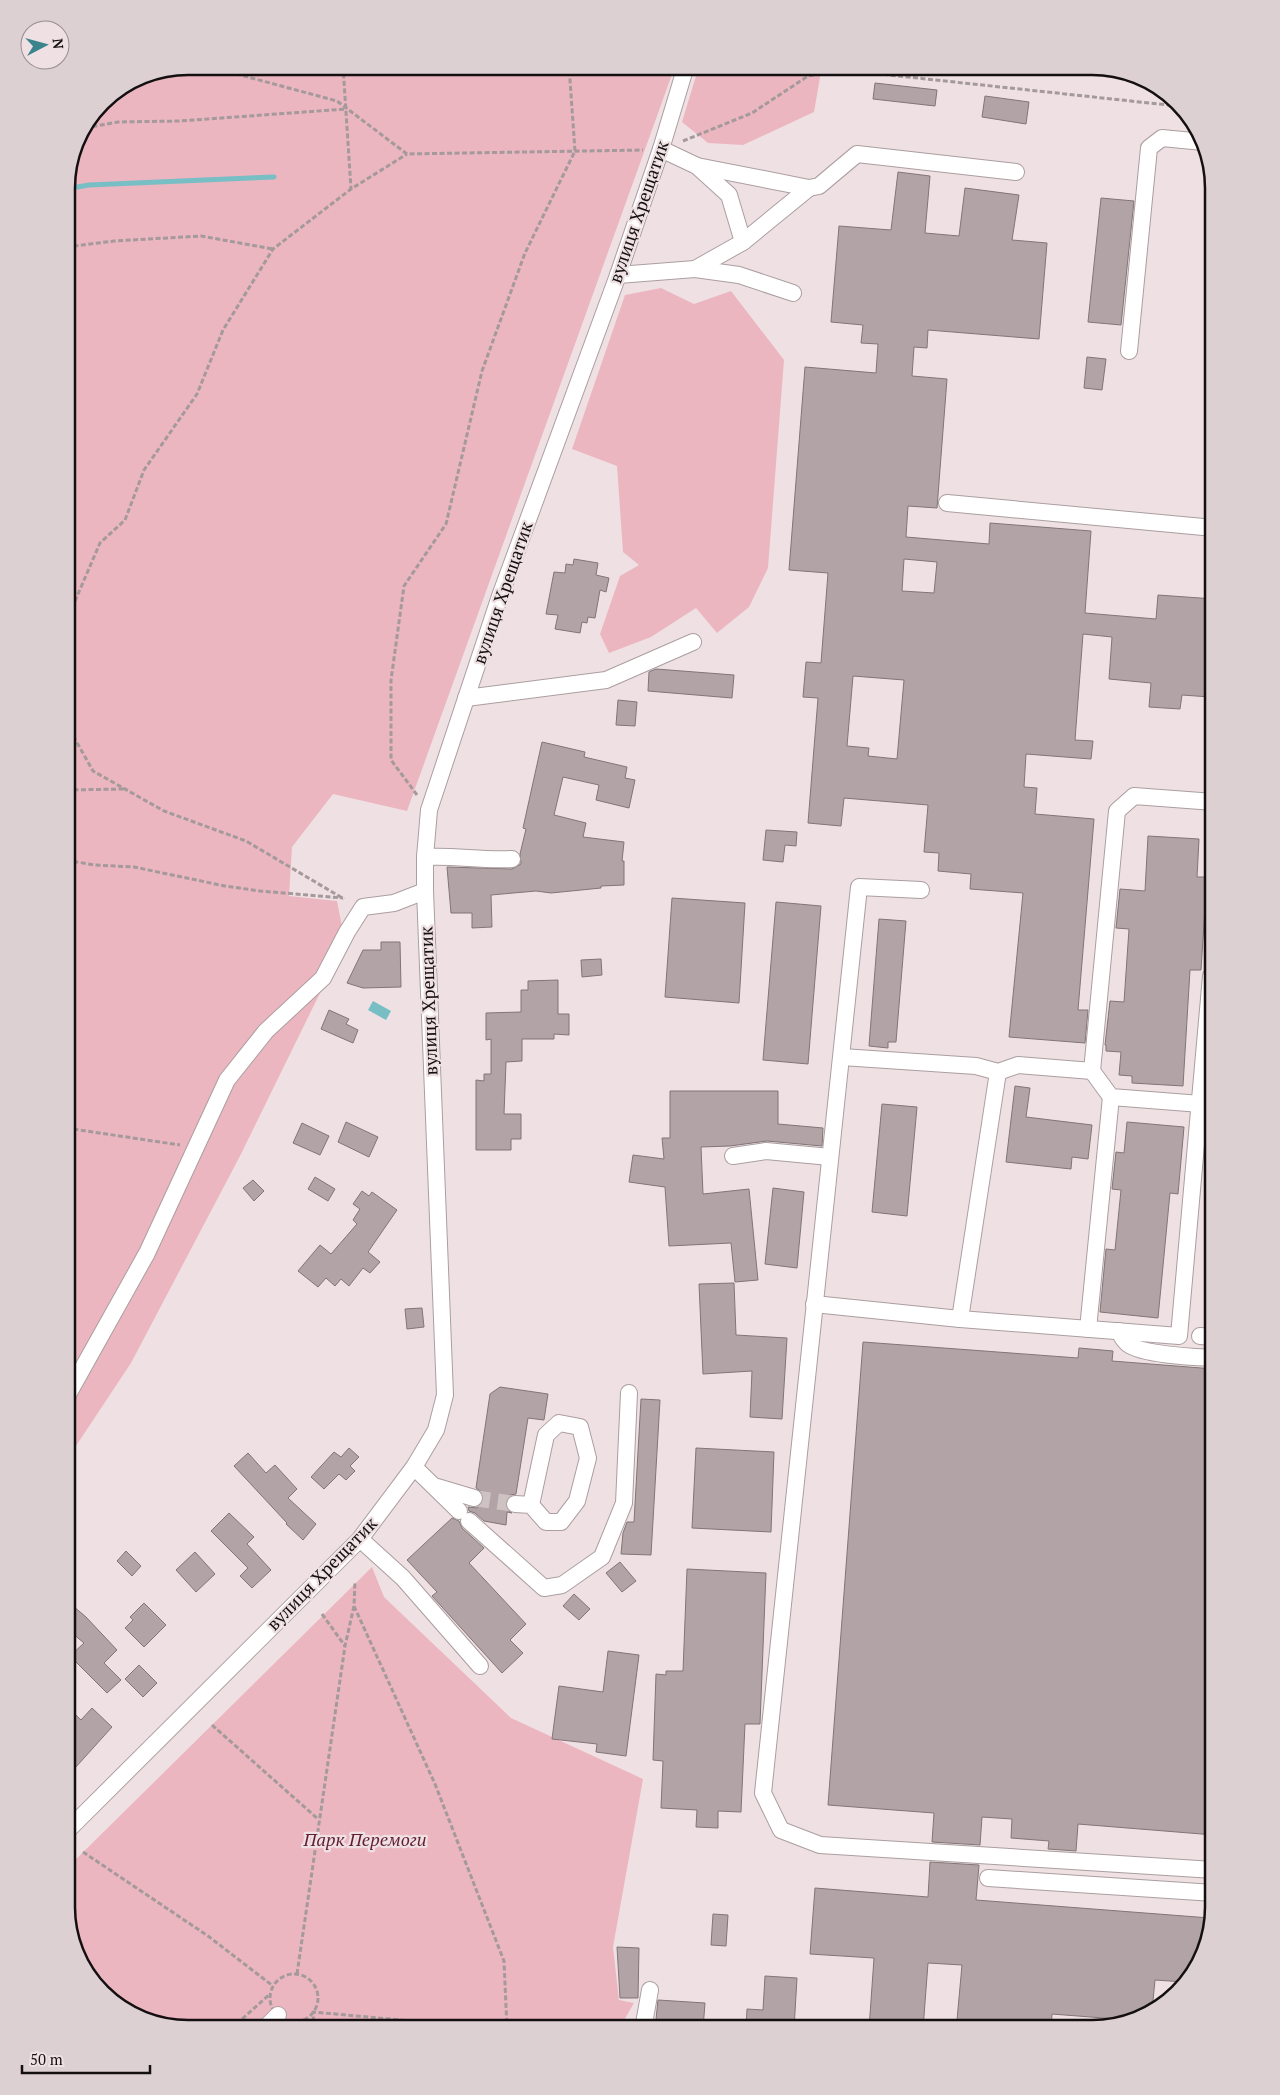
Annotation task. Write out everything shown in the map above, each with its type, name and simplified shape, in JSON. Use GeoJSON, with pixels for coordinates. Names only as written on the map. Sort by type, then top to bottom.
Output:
{"type":"FeatureCollection","features":[{"type":"Feature","properties":{"kind":"street","name":"вулиця Хрещатик"},"geometry":{"type":"LineString","coordinates":[[75,1823],[360,1539],[414,1467],[436,1430],[445,1395],[425,891],[425,857],[429,810],[504,587],[618,275],[661,150],[683,75]]}},
{"type":"Feature","properties":{"kind":"street"},"geometry":{"type":"LineString","coordinates":[[1129,351],[1149,148],[1162,138],[1194,141]]}},
{"type":"Feature","properties":{"kind":"street"},"geometry":{"type":"LineString","coordinates":[[661,150],[698,166],[809,188],[819,186],[857,154],[1016,172]]}},
{"type":"Feature","properties":{"kind":"street"},"geometry":{"type":"LineString","coordinates":[[698,166],[729,195],[743,242]]}},
{"type":"Feature","properties":{"kind":"street"},"geometry":{"type":"LineString","coordinates":[[695,269],[743,242],[809,188]]}},
{"type":"Feature","properties":{"kind":"street"},"geometry":{"type":"LineString","coordinates":[[618,275],[695,269],[739,275],[793,293]]}},
{"type":"Feature","properties":{"kind":"street"},"geometry":{"type":"LineString","coordinates":[[947,503],[1205,527]]}},
{"type":"Feature","properties":{"kind":"street"},"geometry":{"type":"LineString","coordinates":[[466,698],[606,680],[693,642]]}},
{"type":"Feature","properties":{"kind":"street"},"geometry":{"type":"LineString","coordinates":[[1088,1328],[1111,1097],[1092,1070],[1117,811],[1134,796],[1205,801]]}},
{"type":"Feature","properties":{"kind":"street"},"geometry":{"type":"LineString","coordinates":[[425,857],[443,856],[488,861],[512,859]]}},
{"type":"Feature","properties":{"kind":"street"},"geometry":{"type":"LineString","coordinates":[[921,890],[859,887],[763,1793],[781,1830],[820,1844],[1205,1869]]}},
{"type":"Feature","properties":{"kind":"street"},"geometry":{"type":"LineString","coordinates":[[75,1382],[147,1253],[198,1147],[227,1080],[266,1031],[323,978],[347,932],[363,907],[394,903],[425,891]]}},
{"type":"Feature","properties":{"kind":"street"},"geometry":{"type":"LineString","coordinates":[[814,1304],[1179,1336],[1205,1053]]}},
{"type":"Feature","properties":{"kind":"street"},"geometry":{"type":"LineString","coordinates":[[842,1058],[976,1066],[998,1072],[1018,1065],[1092,1070]]}},
{"type":"Feature","properties":{"kind":"street"},"geometry":{"type":"LineString","coordinates":[[960,1318],[998,1072]]}},
{"type":"Feature","properties":{"kind":"street"},"geometry":{"type":"LineString","coordinates":[[1111,1097],[1201,1104]]}},
{"type":"Feature","properties":{"kind":"street"},"geometry":{"type":"LineString","coordinates":[[733,1156],[766,1151],[830,1158]]}},
{"type":"Feature","properties":{"kind":"street"},"geometry":{"type":"LineString","coordinates":[[1119,1331],[1122,1338],[1129,1345],[1138,1348],[1184,1356],[1205,1357]]}},
{"type":"Feature","properties":{"kind":"street"},"geometry":{"type":"LineString","coordinates":[[414,1467],[464,1516],[544,1588],[562,1585],[602,1557],[624,1503],[629,1393]]}},
{"type":"Feature","properties":{"kind":"street"},"geometry":{"type":"LineString","coordinates":[[515,1504],[531,1505],[546,1522],[561,1522],[576,1501],[588,1458],[580,1427],[559,1423],[546,1435],[531,1505]]}},
{"type":"Feature","properties":{"kind":"street"},"geometry":{"type":"LineString","coordinates":[[433,1485],[474,1498]]}},
{"type":"Feature","properties":{"kind":"street"},"geometry":{"type":"LineString","coordinates":[[360,1539],[403,1578],[480,1666]]}},
{"type":"Feature","properties":{"kind":"street"},"geometry":{"type":"LineString","coordinates":[[988,1878],[1205,1892]]}},
{"type":"Feature","properties":{"kind":"street"},"geometry":{"type":"LineString","coordinates":[[645,2020],[650,1990]]}},
{"type":"Feature","properties":{"kind":"street"},"geometry":{"type":"LineString","coordinates":[[273,2020],[278,2015]]}},
{"type":"Feature","properties":{"kind":"path"},"geometry":{"type":"LineString","coordinates":[[344,75],[351,189]]}},
{"type":"Feature","properties":{"kind":"path"},"geometry":{"type":"LineString","coordinates":[[429,810],[391,760],[391,680],[404,586],[446,524],[482,371],[525,252],[576,151],[570,75]]}},
{"type":"Feature","properties":{"kind":"path"},"geometry":{"type":"LineString","coordinates":[[93,127],[118,122],[180,121],[347,109]]}},
{"type":"Feature","properties":{"kind":"path"},"geometry":{"type":"LineString","coordinates":[[75,602],[100,543],[125,520],[144,470],[196,394],[223,330],[273,249],[351,189],[407,154]]}},
{"type":"Feature","properties":{"kind":"path"},"geometry":{"type":"LineString","coordinates":[[75,246],[114,241],[201,236],[273,249]]}},
{"type":"Feature","properties":{"kind":"path"},"geometry":{"type":"LineString","coordinates":[[75,739],[93,771],[164,811],[246,841],[363,907]]}},
{"type":"Feature","properties":{"kind":"path"},"geometry":{"type":"LineString","coordinates":[[75,790],[124,789]]}},
{"type":"Feature","properties":{"kind":"path"},"geometry":{"type":"LineString","coordinates":[[75,862],[94,865],[134,866],[234,887],[344,898]]}},
{"type":"Feature","properties":{"kind":"path"},"geometry":{"type":"LineString","coordinates":[[75,1129],[198,1147]]}},
{"type":"Feature","properties":{"kind":"path"},"geometry":{"type":"LineString","coordinates":[[297,1974],[318,1820],[345,1646],[354,1606],[355,1581]]}},
{"type":"Feature","properties":{"kind":"path"},"geometry":{"type":"LineString","coordinates":[[354,1606],[435,1784],[504,1961],[507,2020]]}},
{"type":"Feature","properties":{"kind":"path"},"geometry":{"type":"LineString","coordinates":[[322,1614],[345,1646]]}},
{"type":"Feature","properties":{"kind":"path"},"geometry":{"type":"LineString","coordinates":[[212,1725],[318,1820]]}},
{"type":"Feature","properties":{"kind":"path"},"geometry":{"type":"LineString","coordinates":[[83,1852],[208,1936],[273,1986]]}},
{"type":"Feature","properties":{"kind":"path"},"geometry":{"type":"LineString","coordinates":[[240,2020],[270,1993],[278,1980],[286,1975],[297,1974],[306,1977],[318,1993],[317,2003],[313,2012],[305,2019],[300,2020]]}},
{"type":"Feature","properties":{"kind":"path"},"geometry":{"type":"LineString","coordinates":[[270,1993],[273,2009],[286,2020]]}},
{"type":"Feature","properties":{"kind":"path"},"geometry":{"type":"LineString","coordinates":[[313,2012],[314,2020]]}},
{"type":"Feature","properties":{"kind":"path"},"geometry":{"type":"LineString","coordinates":[[313,2012],[401,2020]]}},
{"type":"Feature","properties":{"kind":"green space"},"geometry":{"type":"Polygon","coordinates":[[[672,75],[407,811],[333,794],[292,847],[289,896],[337,901],[345,942],[240,1156],[131,1363],[75,1447],[75,181],[84,145],[98,119],[113,103],[131,90],[159,79],[173,76],[672,75]]]}},
{"type":"Feature","properties":{"kind":"green space"},"geometry":{"type":"Polygon","coordinates":[[[696,75],[820,75],[814,112],[743,145],[708,143],[682,122],[696,75]]]}},
{"type":"Feature","properties":{"kind":"green space"},"geometry":{"type":"Polygon","coordinates":[[[661,288],[694,304],[731,291],[784,360],[768,568],[749,607],[717,633],[696,608],[651,637],[609,653],[600,634],[620,576],[639,565],[623,552],[617,466],[572,449],[625,295],[661,288]]]}},
{"type":"Feature","properties":{"kind":"green space","name":"Парк Перемоги"},"geometry":{"type":"Polygon","coordinates":[[[372,1567],[384,1597],[511,1718],[643,1779],[613,1947],[619,2000],[634,2003],[624,2020],[181,2020],[166,2018],[152,2014],[125,2001],[103,1982],[94,1970],[81,1943],[76,1922],[75,1860],[372,1567]]]}},
{"type":"Feature","properties":{"kind":"water"},"geometry":{"type":"Polygon","coordinates":[[[373,1001],[391,1011],[386,1020],[368,1010],[373,1001]]]}},
{"type":"Feature","properties":{"kind":"building"},"geometry":{"type":"Polygon","coordinates":[[[875,83],[937,90],[935,106],[873,99],[875,83]]]}},
{"type":"Feature","properties":{"kind":"building"},"geometry":{"type":"Polygon","coordinates":[[[985,96],[1029,102],[1026,124],[982,117],[985,96]]]}},
{"type":"Feature","properties":{"kind":"building"},"geometry":{"type":"Polygon","coordinates":[[[898,172],[930,176],[925,233],[959,236],[965,188],[1019,195],[1012,240],[1047,243],[1039,339],[928,330],[927,348],[914,347],[912,376],[947,379],[937,508],[908,506],[906,537],[989,544],[990,523],[1091,531],[1085,613],[1156,619],[1158,595],[1205,598],[1205,697],[1182,695],[1180,709],[1149,707],[1151,683],[1109,679],[1112,637],[1083,634],[1075,740],[1093,741],[1091,759],[1026,754],[1024,787],[1037,788],[1035,814],[1094,819],[1078,1010],[1088,1010],[1085,1043],[1009,1037],[1023,893],[970,889],[971,874],[938,871],[939,853],[924,852],[928,805],[844,798],[841,826],[808,823],[818,698],[803,697],[806,662],[821,663],[828,573],[789,570],[805,367],[876,373],[878,344],[861,343],[863,325],[831,322],[839,226],[891,230],[898,172]],[[904,559],[902,591],[934,593],[937,562],[904,559]],[[853,676],[847,746],[869,748],[868,756],[897,759],[904,680],[853,676]]]}},
{"type":"Feature","properties":{"kind":"building"},"geometry":{"type":"Polygon","coordinates":[[[1101,198],[1134,201],[1121,325],[1088,322],[1101,198]]]}},
{"type":"Feature","properties":{"kind":"building"},"geometry":{"type":"Polygon","coordinates":[[[1087,357],[1106,359],[1102,390],[1084,388],[1087,357]]]}},
{"type":"Feature","properties":{"kind":"building"},"geometry":{"type":"Polygon","coordinates":[[[574,559],[598,563],[596,575],[609,578],[606,592],[600,590],[595,618],[588,617],[587,623],[582,622],[580,633],[555,629],[558,615],[546,614],[554,572],[565,573],[566,564],[573,565],[574,559]]]}},
{"type":"Feature","properties":{"kind":"building"},"geometry":{"type":"Polygon","coordinates":[[[656,669],[734,675],[732,698],[648,691],[649,672],[656,669]]]}},
{"type":"Feature","properties":{"kind":"building"},"geometry":{"type":"Polygon","coordinates":[[[618,700],[637,702],[635,726],[616,725],[618,700]]]}},
{"type":"Feature","properties":{"kind":"building"},"geometry":{"type":"Polygon","coordinates":[[[542,742],[585,752],[584,757],[627,767],[625,778],[635,780],[629,808],[596,800],[599,785],[563,777],[554,815],[586,823],[583,837],[624,842],[622,861],[624,861],[624,885],[601,886],[601,888],[551,893],[536,891],[491,895],[492,927],[472,928],[472,913],[451,913],[447,867],[512,869],[521,864],[520,854],[526,829],[523,828],[542,742]]]}},
{"type":"Feature","properties":{"kind":"building"},"geometry":{"type":"Polygon","coordinates":[[[766,830],[797,832],[796,846],[785,845],[783,862],[763,860],[766,830]]]}},
{"type":"Feature","properties":{"kind":"building"},"geometry":{"type":"Polygon","coordinates":[[[1148,836],[1199,839],[1197,877],[1205,877],[1201,970],[1190,970],[1183,1086],[1132,1083],[1132,1076],[1119,1075],[1121,1052],[1106,1051],[1110,1001],[1124,1002],[1129,929],[1116,928],[1120,889],[1145,891],[1148,836]]]}},
{"type":"Feature","properties":{"kind":"building"},"geometry":{"type":"Polygon","coordinates":[[[672,898],[745,903],[739,1003],[665,997],[672,898]]]}},
{"type":"Feature","properties":{"kind":"building"},"geometry":{"type":"Polygon","coordinates":[[[776,902],[821,906],[808,1064],[763,1060],[776,902]]]}},
{"type":"Feature","properties":{"kind":"building"},"geometry":{"type":"Polygon","coordinates":[[[879,919],[906,921],[896,1042],[888,1042],[888,1048],[869,1046],[879,919]]]}},
{"type":"Feature","properties":{"kind":"building"},"geometry":{"type":"Polygon","coordinates":[[[381,942],[400,942],[401,987],[363,988],[347,983],[363,950],[381,950],[381,942]]]}},
{"type":"Feature","properties":{"kind":"building"},"geometry":{"type":"Polygon","coordinates":[[[601,959],[602,975],[582,977],[581,960],[601,959]]]}},
{"type":"Feature","properties":{"kind":"building"},"geometry":{"type":"Polygon","coordinates":[[[558,980],[558,1014],[569,1014],[569,1035],[554,1034],[554,1039],[522,1039],[522,1061],[506,1062],[504,1114],[521,1114],[521,1139],[511,1139],[511,1150],[476,1150],[476,1080],[484,1081],[484,1074],[491,1074],[491,1039],[486,1040],[486,1013],[521,1012],[521,990],[528,990],[528,981],[558,980]]]}},
{"type":"Feature","properties":{"kind":"building"},"geometry":{"type":"Polygon","coordinates":[[[329,1010],[349,1019],[346,1024],[358,1030],[353,1043],[321,1029],[329,1010]]]}},
{"type":"Feature","properties":{"kind":"building"},"geometry":{"type":"Polygon","coordinates":[[[1015,1086],[1030,1088],[1026,1117],[1092,1125],[1088,1159],[1072,1157],[1071,1169],[1006,1162],[1015,1086]]]}},
{"type":"Feature","properties":{"kind":"building"},"geometry":{"type":"Polygon","coordinates":[[[670,1091],[778,1091],[778,1124],[823,1128],[822,1146],[767,1141],[730,1146],[701,1147],[703,1194],[749,1189],[758,1280],[735,1282],[731,1243],[669,1246],[665,1187],[629,1182],[633,1155],[664,1159],[662,1138],[670,1138],[670,1091]]]}},
{"type":"Feature","properties":{"kind":"building"},"geometry":{"type":"Polygon","coordinates":[[[882,1104],[917,1107],[907,1216],[872,1212],[882,1104]]]}},
{"type":"Feature","properties":{"kind":"building"},"geometry":{"type":"Polygon","coordinates":[[[346,1122],[378,1137],[369,1157],[338,1142],[346,1122]]]}},
{"type":"Feature","properties":{"kind":"building"},"geometry":{"type":"Polygon","coordinates":[[[1127,1122],[1184,1127],[1178,1194],[1170,1193],[1158,1318],[1100,1312],[1106,1249],[1115,1250],[1121,1190],[1112,1189],[1116,1152],[1124,1153],[1127,1122]]]}},
{"type":"Feature","properties":{"kind":"building"},"geometry":{"type":"Polygon","coordinates":[[[302,1123],[329,1136],[320,1155],[293,1143],[302,1123]]]}},
{"type":"Feature","properties":{"kind":"building"},"geometry":{"type":"Polygon","coordinates":[[[315,1177],[335,1189],[328,1201],[308,1189],[315,1177]]]}},
{"type":"Feature","properties":{"kind":"building"},"geometry":{"type":"Polygon","coordinates":[[[253,1180],[264,1191],[254,1201],[243,1188],[253,1180]]]}},
{"type":"Feature","properties":{"kind":"building"},"geometry":{"type":"Polygon","coordinates":[[[773,1188],[804,1192],[797,1268],[765,1264],[773,1188]]]}},
{"type":"Feature","properties":{"kind":"building"},"geometry":{"type":"Polygon","coordinates":[[[362,1191],[369,1196],[372,1192],[397,1210],[368,1252],[380,1262],[370,1273],[363,1268],[349,1286],[341,1279],[335,1286],[326,1278],[318,1287],[298,1271],[320,1245],[331,1254],[357,1224],[353,1220],[360,1209],[353,1204],[362,1191]]]}},
{"type":"Feature","properties":{"kind":"building"},"geometry":{"type":"Polygon","coordinates":[[[734,1283],[736,1335],[787,1338],[782,1419],[750,1417],[752,1371],[703,1374],[699,1284],[734,1283]]]}},
{"type":"Feature","properties":{"kind":"building"},"geometry":{"type":"Polygon","coordinates":[[[422,1308],[424,1327],[407,1329],[405,1309],[422,1308]]]}},
{"type":"Feature","properties":{"kind":"building"},"geometry":{"type":"Polygon","coordinates":[[[863,1342],[1078,1358],[1079,1348],[1113,1351],[1112,1361],[1205,1368],[1205,1834],[1078,1824],[1076,1851],[1048,1849],[1049,1841],[1011,1838],[1012,1819],[982,1817],[980,1845],[932,1842],[934,1813],[828,1805],[863,1342]]]}},
{"type":"Feature","properties":{"kind":"building"},"geometry":{"type":"Polygon","coordinates":[[[500,1387],[548,1394],[544,1420],[528,1418],[516,1494],[510,1495],[505,1503],[506,1509],[512,1513],[507,1512],[506,1525],[484,1521],[475,1513],[469,1511],[468,1507],[477,1508],[484,1500],[482,1492],[476,1488],[490,1394],[500,1387]]]}},
{"type":"Feature","properties":{"kind":"building"},"geometry":{"type":"Polygon","coordinates":[[[641,1399],[660,1400],[651,1555],[621,1554],[623,1533],[627,1522],[634,1522],[641,1399]]]}},
{"type":"Feature","properties":{"kind":"building"},"geometry":{"type":"Polygon","coordinates":[[[349,1448],[359,1457],[350,1466],[355,1471],[346,1480],[339,1474],[324,1489],[311,1477],[334,1452],[341,1457],[349,1448]]]}},
{"type":"Feature","properties":{"kind":"building"},"geometry":{"type":"Polygon","coordinates":[[[696,1448],[774,1452],[771,1532],[692,1528],[696,1448]]]}},
{"type":"Feature","properties":{"kind":"building"},"geometry":{"type":"Polygon","coordinates":[[[248,1453],[266,1473],[275,1465],[297,1489],[288,1498],[316,1524],[303,1540],[286,1524],[234,1466],[248,1453]]]}},
{"type":"Feature","properties":{"kind":"building"},"geometry":{"type":"Polygon","coordinates":[[[229,1513],[254,1537],[247,1544],[271,1570],[252,1588],[240,1576],[248,1568],[211,1531],[229,1513]]]}},
{"type":"Feature","properties":{"kind":"building"},"geometry":{"type":"Polygon","coordinates":[[[452,1518],[459,1521],[462,1528],[484,1548],[469,1563],[526,1624],[510,1640],[523,1653],[502,1673],[432,1596],[437,1592],[407,1560],[452,1518]]]}},
{"type":"Feature","properties":{"kind":"building"},"geometry":{"type":"Polygon","coordinates":[[[126,1551],[141,1566],[132,1576],[117,1561],[126,1551]]]}},
{"type":"Feature","properties":{"kind":"building"},"geometry":{"type":"Polygon","coordinates":[[[195,1552],[215,1574],[196,1592],[176,1570],[195,1552]]]}},
{"type":"Feature","properties":{"kind":"building"},"geometry":{"type":"Polygon","coordinates":[[[620,1562],[636,1581],[622,1592],[606,1573],[620,1562]]]}},
{"type":"Feature","properties":{"kind":"building"},"geometry":{"type":"Polygon","coordinates":[[[687,1569],[766,1573],[760,1724],[745,1724],[741,1812],[718,1811],[718,1828],[696,1827],[697,1810],[661,1808],[663,1761],[653,1760],[656,1674],[666,1675],[666,1671],[683,1671],[687,1569]]]}},
{"type":"Feature","properties":{"kind":"building"},"geometry":{"type":"Polygon","coordinates":[[[574,1594],[590,1609],[579,1620],[563,1606],[574,1594]]]}},
{"type":"Feature","properties":{"kind":"building"},"geometry":{"type":"Polygon","coordinates":[[[144,1603],[166,1625],[144,1647],[125,1628],[133,1620],[130,1617],[144,1603]]]}},
{"type":"Feature","properties":{"kind":"building"},"geometry":{"type":"Polygon","coordinates":[[[75,1608],[117,1650],[104,1663],[121,1680],[107,1693],[75,1661],[75,1651],[84,1643],[75,1636],[75,1608]]]}},
{"type":"Feature","properties":{"kind":"building"},"geometry":{"type":"Polygon","coordinates":[[[608,1651],[639,1655],[626,1756],[596,1752],[597,1744],[552,1739],[559,1686],[603,1692],[608,1651]]]}},
{"type":"Feature","properties":{"kind":"building"},"geometry":{"type":"Polygon","coordinates":[[[139,1665],[157,1683],[143,1697],[125,1679],[139,1665]]]}},
{"type":"Feature","properties":{"kind":"building"},"geometry":{"type":"Polygon","coordinates":[[[92,1708],[112,1727],[75,1768],[75,1714],[81,1720],[92,1708]]]}},
{"type":"Feature","properties":{"kind":"building"},"geometry":{"type":"Polygon","coordinates":[[[930,1862],[979,1865],[976,1900],[1205,1918],[1199,1943],[1186,1970],[1177,1981],[1155,1980],[1153,2002],[1128,2014],[1110,2019],[1052,2014],[1052,2020],[957,2020],[962,1965],[928,1963],[924,2020],[870,2020],[874,1958],[810,1954],[815,1888],[928,1897],[930,1862]]]}},
{"type":"Feature","properties":{"kind":"building"},"geometry":{"type":"Polygon","coordinates":[[[713,1914],[728,1915],[726,1946],[711,1945],[713,1914]]]}},
{"type":"Feature","properties":{"kind":"building"},"geometry":{"type":"Polygon","coordinates":[[[617,1947],[639,1948],[638,1998],[620,1998],[617,1947]]]}},
{"type":"Feature","properties":{"kind":"building"},"geometry":{"type":"Polygon","coordinates":[[[765,1976],[797,1978],[795,2020],[746,2020],[747,2009],[763,2010],[765,1976]]]}},
{"type":"Feature","properties":{"kind":"building"},"geometry":{"type":"Polygon","coordinates":[[[658,2000],[705,2003],[704,2020],[656,2020],[658,2000]]]}},
{"type":"Feature","properties":{"kind":"waterway"},"geometry":{"type":"LineString","coordinates":[[75,187],[89,185],[274,177]]}},
{"type":"Feature","properties":{"kind":"tunnel"},"geometry":{"type":"LineString","coordinates":[[474,1498],[515,1504]]}}]}
